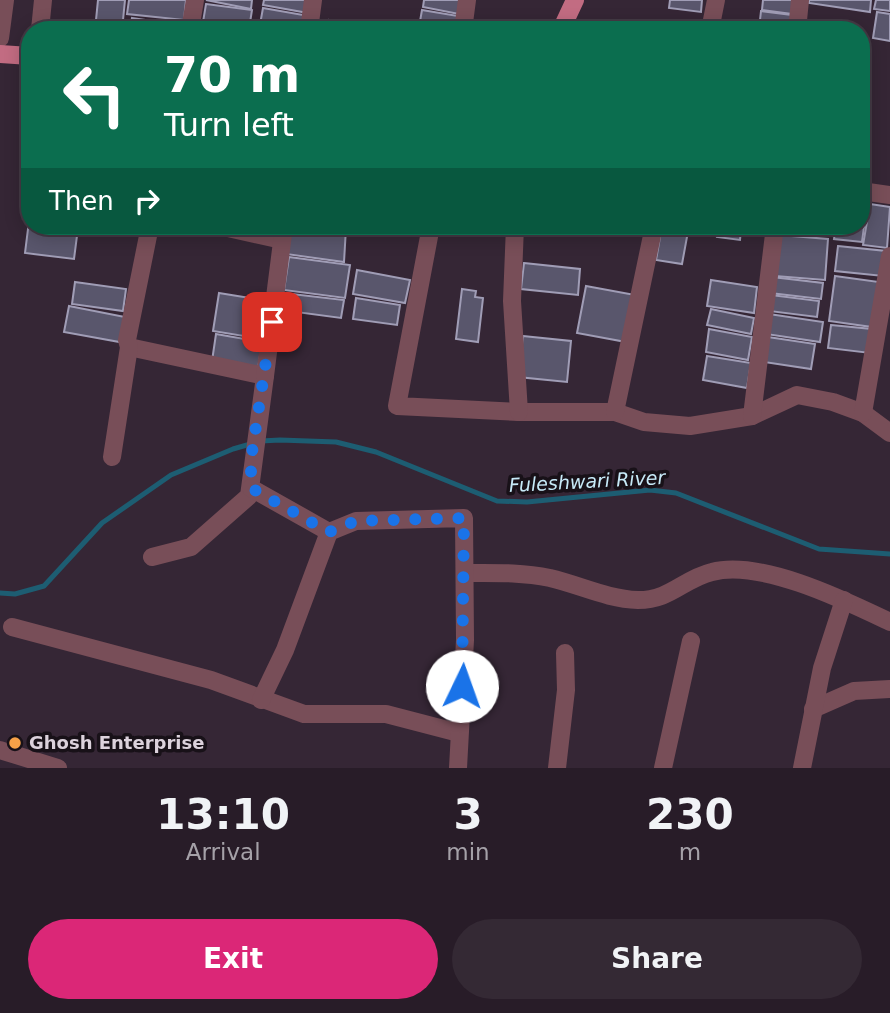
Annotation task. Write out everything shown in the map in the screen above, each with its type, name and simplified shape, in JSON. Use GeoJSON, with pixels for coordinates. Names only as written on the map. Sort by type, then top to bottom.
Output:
{"type":"FeatureCollection","features":[{"type":"Feature","properties":{"kind":"main road"},"geometry":{"type":"LineString","coordinates":[[565,21],[575,0]]}},
{"type":"Feature","properties":{"kind":"main road"},"geometry":{"type":"LineString","coordinates":[[0,54],[21,55]]}},
{"type":"Feature","properties":{"kind":"street"},"geometry":{"type":"LineString","coordinates":[[0,38],[5,0]]}},
{"type":"Feature","properties":{"kind":"street"},"geometry":{"type":"LineString","coordinates":[[41,21],[43,0]]}},
{"type":"Feature","properties":{"kind":"street"},"geometry":{"type":"LineString","coordinates":[[192,21],[195,0]]}},
{"type":"Feature","properties":{"kind":"street"},"geometry":{"type":"LineString","coordinates":[[310,21],[313,0]]}},
{"type":"Feature","properties":{"kind":"street"},"geometry":{"type":"LineString","coordinates":[[464,21],[467,0]]}},
{"type":"Feature","properties":{"kind":"street"},"geometry":{"type":"LineString","coordinates":[[712,21],[716,0]]}},
{"type":"Feature","properties":{"kind":"street"},"geometry":{"type":"LineString","coordinates":[[798,21],[800,0]]}},
{"type":"Feature","properties":{"kind":"street"},"geometry":{"type":"LineString","coordinates":[[870,192],[890,195]]}},
{"type":"Feature","properties":{"kind":"street"},"geometry":{"type":"LineString","coordinates":[[112,457],[130,346],[127,340],[148,235]]}},
{"type":"Feature","properties":{"kind":"street"},"geometry":{"type":"LineString","coordinates":[[152,557],[191,547],[248,496],[283,235]]}},
{"type":"Feature","properties":{"kind":"street"},"geometry":{"type":"LineString","coordinates":[[429,235],[397,406],[519,412],[615,412],[645,422],[690,426],[752,416],[797,395],[833,402],[863,413],[890,433]]}},
{"type":"Feature","properties":{"kind":"street"},"geometry":{"type":"LineString","coordinates":[[515,235],[512,302],[519,412]]}},
{"type":"Feature","properties":{"kind":"street"},"geometry":{"type":"LineString","coordinates":[[615,412],[652,235]]}},
{"type":"Feature","properties":{"kind":"street"},"geometry":{"type":"LineString","coordinates":[[752,416],[774,235]]}},
{"type":"Feature","properties":{"kind":"street"},"geometry":{"type":"LineString","coordinates":[[863,413],[890,256]]}},
{"type":"Feature","properties":{"kind":"street"},"geometry":{"type":"LineString","coordinates":[[130,346],[265,376]]}},
{"type":"Feature","properties":{"kind":"street"},"geometry":{"type":"LineString","coordinates":[[251,488],[329,532]]}},
{"type":"Feature","properties":{"kind":"street"},"geometry":{"type":"LineString","coordinates":[[261,700],[285,650],[329,532],[356,521],[464,518],[465,640],[458,768]]}},
{"type":"Feature","properties":{"kind":"street"},"geometry":{"type":"LineString","coordinates":[[464,573],[515,572],[552,579],[610,596],[640,600],[660,598],[675,592],[695,577],[722,569],[771,575],[844,600],[890,622]]}},
{"type":"Feature","properties":{"kind":"street"},"geometry":{"type":"LineString","coordinates":[[802,768],[822,668],[844,600]]}},
{"type":"Feature","properties":{"kind":"street"},"geometry":{"type":"LineString","coordinates":[[12,627],[211,680],[304,714],[386,714],[460,733]]}},
{"type":"Feature","properties":{"kind":"street"},"geometry":{"type":"LineString","coordinates":[[663,768],[691,641]]}},
{"type":"Feature","properties":{"kind":"street"},"geometry":{"type":"LineString","coordinates":[[556,768],[566,690],[565,653]]}},
{"type":"Feature","properties":{"kind":"street"},"geometry":{"type":"LineString","coordinates":[[813,709],[854,691],[890,689]]}},
{"type":"Feature","properties":{"kind":"street"},"geometry":{"type":"LineString","coordinates":[[0,750],[58,768]]}},
{"type":"Feature","properties":{"kind":"building"},"geometry":{"type":"Polygon","coordinates":[[[98,0],[125,0],[123,21],[96,21],[98,0]]]}},
{"type":"Feature","properties":{"kind":"building"},"geometry":{"type":"Polygon","coordinates":[[[129,0],[186,0],[184,20],[127,14],[129,0]]]}},
{"type":"Feature","properties":{"kind":"building"},"geometry":{"type":"Polygon","coordinates":[[[206,0],[252,0],[251,9],[206,0]]]}},
{"type":"Feature","properties":{"kind":"building"},"geometry":{"type":"Polygon","coordinates":[[[264,0],[311,0],[308,13],[263,5],[264,0]]]}},
{"type":"Feature","properties":{"kind":"building"},"geometry":{"type":"Polygon","coordinates":[[[424,0],[462,0],[464,15],[423,7],[424,0]]]}},
{"type":"Feature","properties":{"kind":"building"},"geometry":{"type":"Polygon","coordinates":[[[670,0],[702,0],[701,12],[669,8],[670,0]]]}},
{"type":"Feature","properties":{"kind":"building"},"geometry":{"type":"Polygon","coordinates":[[[763,0],[793,0],[792,14],[762,10],[763,0]]]}},
{"type":"Feature","properties":{"kind":"building"},"geometry":{"type":"Polygon","coordinates":[[[809,0],[871,0],[870,12],[809,3],[809,0]]]}},
{"type":"Feature","properties":{"kind":"building"},"geometry":{"type":"Polygon","coordinates":[[[876,0],[890,0],[890,11],[874,9],[876,0]]]}},
{"type":"Feature","properties":{"kind":"building"},"geometry":{"type":"Polygon","coordinates":[[[206,4],[252,10],[250,21],[203,21],[206,4]]]}},
{"type":"Feature","properties":{"kind":"building"},"geometry":{"type":"Polygon","coordinates":[[[263,8],[309,16],[308,21],[261,21],[263,8]]]}},
{"type":"Feature","properties":{"kind":"building"},"geometry":{"type":"Polygon","coordinates":[[[422,10],[464,17],[463,21],[420,21],[422,10]]]}},
{"type":"Feature","properties":{"kind":"building"},"geometry":{"type":"Polygon","coordinates":[[[761,11],[792,15],[791,21],[760,21],[761,11]]]}},
{"type":"Feature","properties":{"kind":"building"},"geometry":{"type":"Polygon","coordinates":[[[877,12],[890,14],[890,41],[873,38],[877,12]]]}},
{"type":"Feature","properties":{"kind":"building"},"geometry":{"type":"Polygon","coordinates":[[[132,18],[153,21],[132,21],[132,18]]]}},
{"type":"Feature","properties":{"kind":"building"},"geometry":{"type":"Polygon","coordinates":[[[870,204],[890,207],[887,248],[863,245],[865,235],[870,235],[870,204]]]}},
{"type":"Feature","properties":{"kind":"building"},"geometry":{"type":"Polygon","coordinates":[[[27,235],[77,235],[74,259],[25,253],[27,235]]]}},
{"type":"Feature","properties":{"kind":"building"},"geometry":{"type":"Polygon","coordinates":[[[289,235],[346,235],[344,262],[286,254],[289,235]]]}},
{"type":"Feature","properties":{"kind":"building"},"geometry":{"type":"Polygon","coordinates":[[[660,235],[687,235],[682,264],[656,260],[660,235]]]}},
{"type":"Feature","properties":{"kind":"building"},"geometry":{"type":"Polygon","coordinates":[[[717,235],[740,235],[740,240],[717,235]]]}},
{"type":"Feature","properties":{"kind":"building"},"geometry":{"type":"Polygon","coordinates":[[[779,235],[828,239],[825,280],[775,276],[779,235]]]}},
{"type":"Feature","properties":{"kind":"building"},"geometry":{"type":"Polygon","coordinates":[[[835,235],[863,235],[862,242],[834,239],[835,235]]]}},
{"type":"Feature","properties":{"kind":"building"},"geometry":{"type":"Polygon","coordinates":[[[838,246],[886,251],[883,276],[835,271],[838,246]]]}},
{"type":"Feature","properties":{"kind":"building"},"geometry":{"type":"Polygon","coordinates":[[[289,257],[350,265],[345,298],[284,290],[289,257]]]}},
{"type":"Feature","properties":{"kind":"building"},"geometry":{"type":"Polygon","coordinates":[[[524,263],[580,269],[578,295],[521,289],[524,263]]]}},
{"type":"Feature","properties":{"kind":"building"},"geometry":{"type":"Polygon","coordinates":[[[357,270],[410,280],[405,303],[353,294],[357,270]]]}},
{"type":"Feature","properties":{"kind":"building"},"geometry":{"type":"Polygon","coordinates":[[[835,276],[879,282],[872,327],[829,321],[835,276]]]}},
{"type":"Feature","properties":{"kind":"building"},"geometry":{"type":"Polygon","coordinates":[[[772,277],[823,283],[821,299],[770,293],[772,277]]]}},
{"type":"Feature","properties":{"kind":"building"},"geometry":{"type":"Polygon","coordinates":[[[711,280],[757,287],[754,313],[707,306],[711,280]]]}},
{"type":"Feature","properties":{"kind":"building"},"geometry":{"type":"Polygon","coordinates":[[[75,282],[126,289],[123,311],[72,304],[75,282]]]}},
{"type":"Feature","properties":{"kind":"building"},"geometry":{"type":"Polygon","coordinates":[[[586,286],[635,295],[626,342],[577,333],[586,286]]]}},
{"type":"Feature","properties":{"kind":"building"},"geometry":{"type":"Polygon","coordinates":[[[462,289],[476,291],[475,297],[483,298],[478,342],[456,339],[462,289]]]}},
{"type":"Feature","properties":{"kind":"building"},"geometry":{"type":"Polygon","coordinates":[[[219,293],[268,301],[262,339],[213,331],[219,293]]]}},
{"type":"Feature","properties":{"kind":"building"},"geometry":{"type":"Polygon","coordinates":[[[283,293],[344,300],[341,318],[281,310],[283,293]]]}},
{"type":"Feature","properties":{"kind":"building"},"geometry":{"type":"Polygon","coordinates":[[[771,295],[819,301],[817,317],[769,311],[771,295]]]}},
{"type":"Feature","properties":{"kind":"building"},"geometry":{"type":"Polygon","coordinates":[[[356,298],[400,305],[397,325],[353,319],[356,298]]]}},
{"type":"Feature","properties":{"kind":"building"},"geometry":{"type":"Polygon","coordinates":[[[69,306],[130,318],[125,343],[64,332],[69,306]]]}},
{"type":"Feature","properties":{"kind":"building"},"geometry":{"type":"Polygon","coordinates":[[[711,309],[754,318],[751,334],[707,325],[711,309]]]}},
{"type":"Feature","properties":{"kind":"building"},"geometry":{"type":"Polygon","coordinates":[[[769,314],[823,322],[820,342],[766,334],[769,314]]]}},
{"type":"Feature","properties":{"kind":"building"},"geometry":{"type":"Polygon","coordinates":[[[831,325],[872,329],[870,353],[828,348],[831,325]]]}},
{"type":"Feature","properties":{"kind":"building"},"geometry":{"type":"Polygon","coordinates":[[[709,329],[752,337],[748,360],[706,352],[709,329]]]}},
{"type":"Feature","properties":{"kind":"building"},"geometry":{"type":"Polygon","coordinates":[[[216,334],[262,342],[258,369],[212,361],[216,334]]]}},
{"type":"Feature","properties":{"kind":"building"},"geometry":{"type":"Polygon","coordinates":[[[523,336],[571,341],[567,382],[518,377],[523,336]]]}},
{"type":"Feature","properties":{"kind":"building"},"geometry":{"type":"Polygon","coordinates":[[[768,337],[815,344],[811,369],[764,362],[768,337]]]}},
{"type":"Feature","properties":{"kind":"building"},"geometry":{"type":"Polygon","coordinates":[[[707,356],[751,363],[747,388],[703,380],[707,356]]]}},
{"type":"Feature","properties":{"kind":"waterway","name":"Fuleshwari River"},"geometry":{"type":"LineString","coordinates":[[0,593],[15,594],[44,586],[102,523],[171,475],[233,449],[261,441],[280,440],[336,442],[376,452],[497,501],[527,502],[650,490],[676,493],[819,549],[890,554]]}},
{"type":"Feature","properties":{"kind":"place","name":"Ghosh Enterprise"},"geometry":{"type":"Point","coordinates":[15,743]}},
{"type":"Feature","properties":{"kind":"route"},"geometry":{"type":"LineString","coordinates":[[272,322],[251,459],[251,488],[329,532],[356,521],[464,518],[465,640],[462,686]]}}]}
